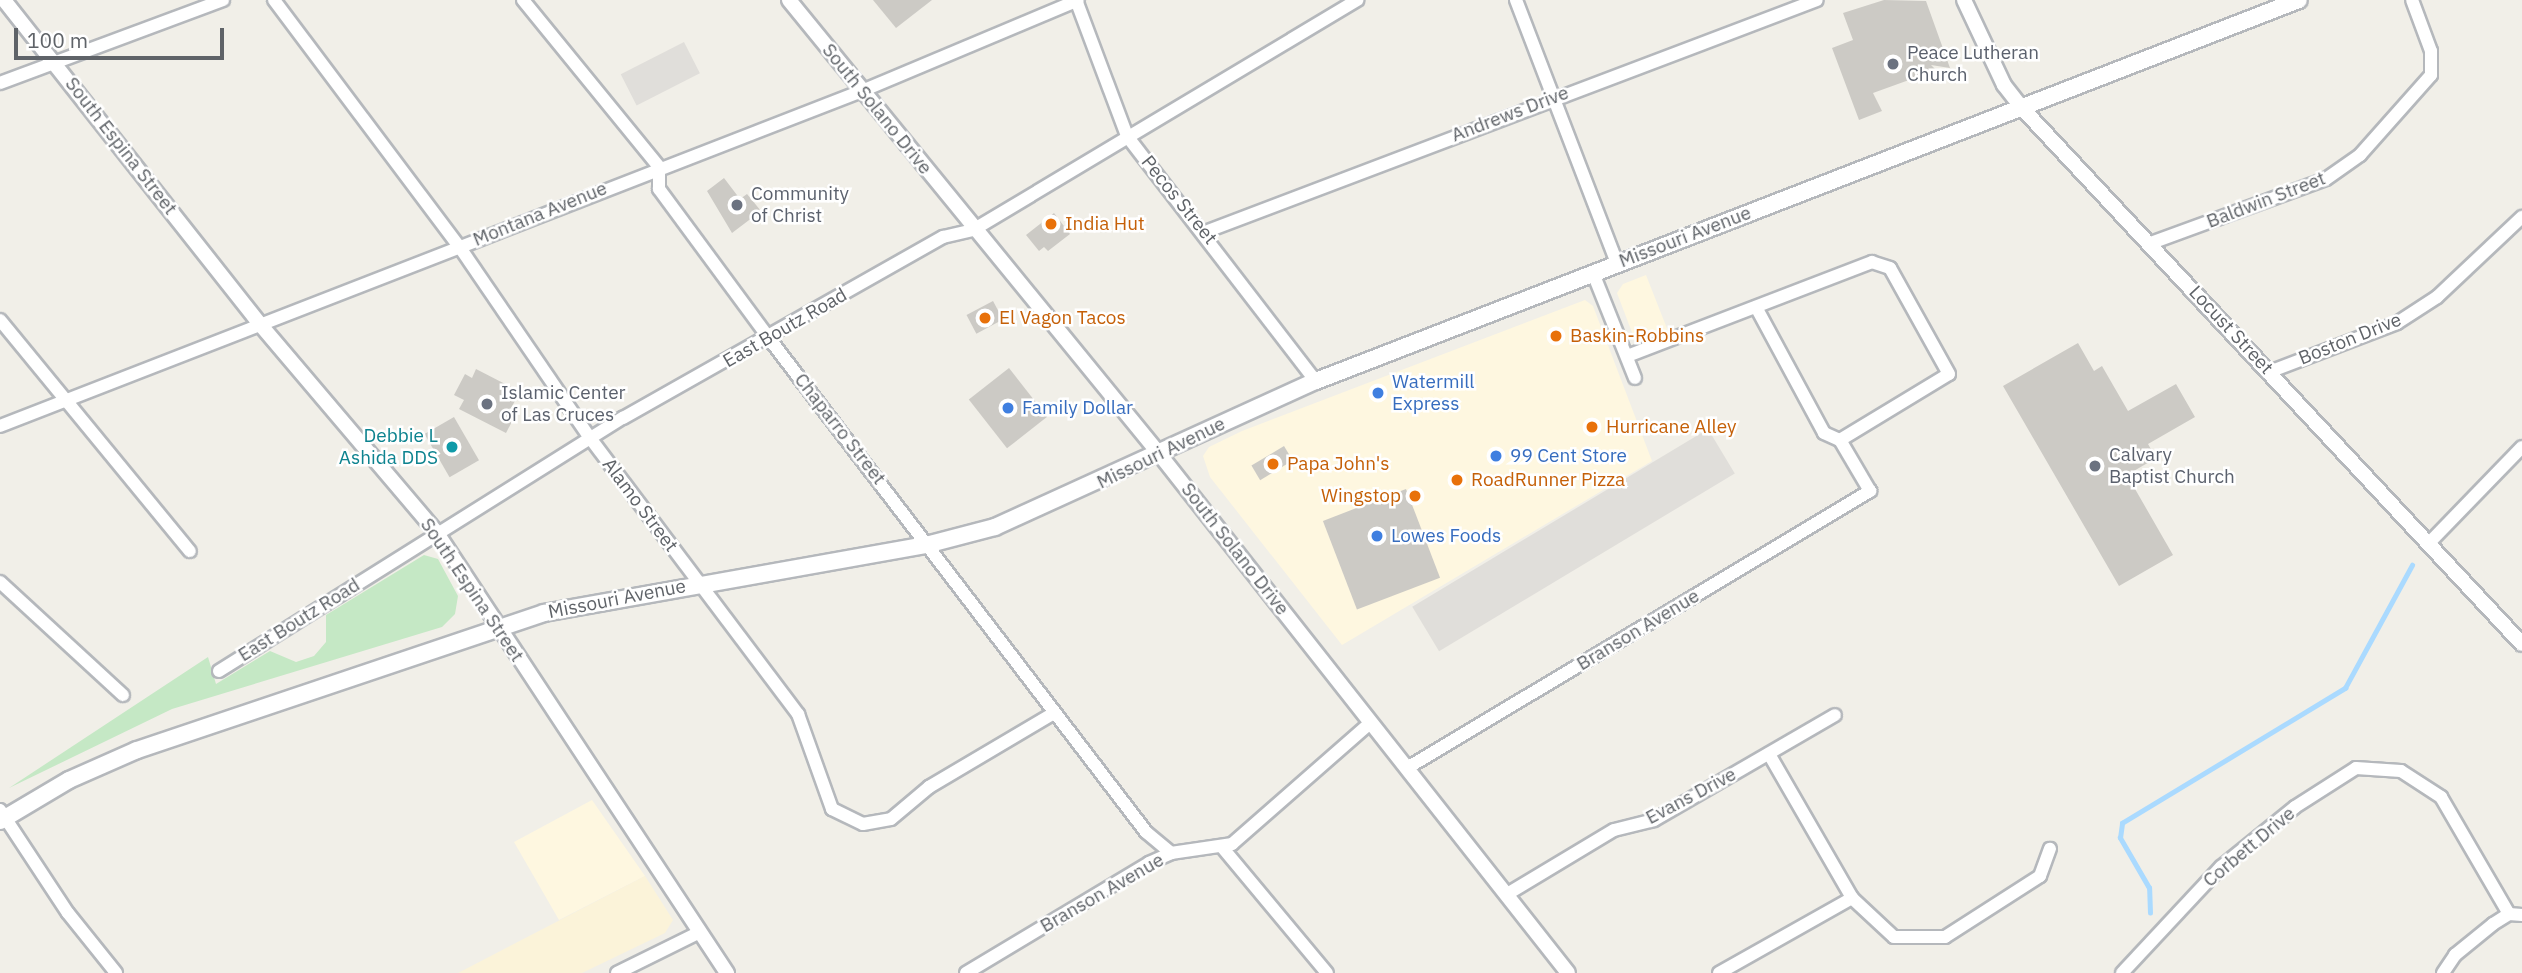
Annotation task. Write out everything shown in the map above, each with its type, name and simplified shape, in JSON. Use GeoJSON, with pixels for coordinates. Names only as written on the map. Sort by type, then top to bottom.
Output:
{"type":"FeatureCollection","features":[{"type":"Feature","properties":{"kind":"main road","name":"Missouri Avenue"},"geometry":{"type":"LineString","coordinates":[[3,816],[137,750],[498,627],[597,600],[930,544],[1045,508],[1157,451],[1316,381],[2299,0]]}},
{"type":"Feature","properties":{"kind":"street","name":"South Espina Street"},"geometry":{"type":"LineString","coordinates":[[4,0],[260,323],[438,533],[698,933],[727,973]]}},
{"type":"Feature","properties":{"kind":"street"},"geometry":{"type":"LineString","coordinates":[[0,83],[223,0]]}},
{"type":"Feature","properties":{"kind":"street","name":"Alamo Street"},"geometry":{"type":"LineString","coordinates":[[274,0],[459,246],[590,438],[798,714],[824,800],[853,822],[891,819],[929,788],[1054,713]]}},
{"type":"Feature","properties":{"kind":"street","name":"Chaparro Street"},"geometry":{"type":"LineString","coordinates":[[523,0],[659,167],[659,189],[768,337],[930,544],[1054,713],[1146,832],[1171,853]]}},
{"type":"Feature","properties":{"kind":"street","name":"South Solano Drive"},"geometry":{"type":"LineString","coordinates":[[789,0],[973,230],[1157,451],[1370,723],[1509,893],[1568,973]]}},
{"type":"Feature","properties":{"kind":"street","name":"Montana Avenue"},"geometry":{"type":"LineString","coordinates":[[0,426],[659,167],[862,91],[1077,0]]}},
{"type":"Feature","properties":{"kind":"street","name":"Pecos Street"},"geometry":{"type":"LineString","coordinates":[[1077,0],[1127,136],[1205,232],[1316,381]]}},
{"type":"Feature","properties":{"kind":"street","name":"East Boutz Road"},"geometry":{"type":"LineString","coordinates":[[219,671],[590,438],[943,237],[973,230],[1358,0]]}},
{"type":"Feature","properties":{"kind":"street"},"geometry":{"type":"LineString","coordinates":[[1516,0],[1617,263]]}},
{"type":"Feature","properties":{"kind":"street","name":"Andrews Drive"},"geometry":{"type":"LineString","coordinates":[[1205,232],[1553,97],[1817,0]]}},
{"type":"Feature","properties":{"kind":"street","name":"Locust Street"},"geometry":{"type":"LineString","coordinates":[[1964,0],[2004,85],[2021,107],[2151,243],[2522,644]]}},
{"type":"Feature","properties":{"kind":"street","name":"Baldwin Street"},"geometry":{"type":"LineString","coordinates":[[2151,243],[2326,179],[2360,155],[2431,75],[2431,51],[2412,0]]}},
{"type":"Feature","properties":{"kind":"street","name":"Boston Drive"},"geometry":{"type":"LineString","coordinates":[[2269,372],[2397,323],[2437,297],[2522,217]]}},
{"type":"Feature","properties":{"kind":"street"},"geometry":{"type":"LineString","coordinates":[[1627,356],[1872,262],[1890,268],[1949,374],[1840,440],[1824,433],[1756,307]]}},
{"type":"Feature","properties":{"kind":"street"},"geometry":{"type":"LineString","coordinates":[[1593,273],[1635,378]]}},
{"type":"Feature","properties":{"kind":"street"},"geometry":{"type":"LineString","coordinates":[[0,320],[190,551]]}},
{"type":"Feature","properties":{"kind":"street","name":"Branson Avenue"},"geometry":{"type":"LineString","coordinates":[[1407,768],[1870,491],[1840,440]]}},
{"type":"Feature","properties":{"kind":"street"},"geometry":{"type":"LineString","coordinates":[[2428,544],[2522,447]]}},
{"type":"Feature","properties":{"kind":"street"},"geometry":{"type":"LineString","coordinates":[[0,582],[123,695]]}},
{"type":"Feature","properties":{"kind":"street","name":"Evans Drive"},"geometry":{"type":"LineString","coordinates":[[1509,893],[1614,830],[1654,820],[1835,715]]}},
{"type":"Feature","properties":{"kind":"street","name":"Branson Avenue"},"geometry":{"type":"LineString","coordinates":[[966,973],[1171,853],[1222,847],[1242,836],[1370,723]]}},
{"type":"Feature","properties":{"kind":"street"},"geometry":{"type":"LineString","coordinates":[[1769,754],[1852,898],[1894,937],[1945,937],[2040,876],[2050,849]]}},
{"type":"Feature","properties":{"kind":"street","name":"Corbett Drive"},"geometry":{"type":"LineString","coordinates":[[2122,973],[2221,867],[2295,807],[2356,768],[2401,771],[2441,797],[2516,915]]}},
{"type":"Feature","properties":{"kind":"street"},"geometry":{"type":"LineString","coordinates":[[3,816],[69,914],[116,973]]}},
{"type":"Feature","properties":{"kind":"street"},"geometry":{"type":"LineString","coordinates":[[1222,847],[1326,973]]}},
{"type":"Feature","properties":{"kind":"street"},"geometry":{"type":"LineString","coordinates":[[1719,973],[1852,898]]}},
{"type":"Feature","properties":{"kind":"street"},"geometry":{"type":"LineString","coordinates":[[2442,973],[2455,955],[2516,915]]}},
{"type":"Feature","properties":{"kind":"street"},"geometry":{"type":"LineString","coordinates":[[617,973],[698,933]]}},
{"type":"Feature","properties":{"kind":"shaded area"},"geometry":{"type":"Polygon","coordinates":[[[684,42],[700,73],[637,105],[621,74],[684,42]]]}},
{"type":"Feature","properties":{"kind":"shaded area"},"geometry":{"type":"Polygon","coordinates":[[[1646,275],[1668,331],[1636,343],[1617,293],[1623,284],[1646,275]]]}},
{"type":"Feature","properties":{"kind":"shaded area"},"geometry":{"type":"Polygon","coordinates":[[[1585,300],[1593,306],[1652,461],[1342,645],[1210,477],[1203,456],[1209,447],[1242,431],[1585,300]]]}},
{"type":"Feature","properties":{"kind":"shaded area"},"geometry":{"type":"Polygon","coordinates":[[[1708,429],[1735,474],[1439,651],[1412,607],[1708,429]]]}},
{"type":"Feature","properties":{"kind":"shaded area"},"geometry":{"type":"Polygon","coordinates":[[[592,800],[645,876],[559,920],[514,842],[592,800]]]}},
{"type":"Feature","properties":{"kind":"green space"},"geometry":{"type":"Polygon","coordinates":[[[424,555],[438,559],[458,596],[455,614],[442,627],[172,709],[9,788],[208,657],[216,684],[270,651],[296,662],[314,656],[326,642],[326,615],[424,555]]]}},
{"type":"Feature","properties":{"kind":"sand"},"geometry":{"type":"Polygon","coordinates":[[[645,876],[673,920],[665,933],[582,973],[458,973],[645,876]]]}},
{"type":"Feature","properties":{"kind":"building"},"geometry":{"type":"Polygon","coordinates":[[[873,0],[932,0],[896,28],[873,0]]]}},
{"type":"Feature","properties":{"kind":"building","name":"Peace Lutheran Church"},"geometry":{"type":"Polygon","coordinates":[[[1884,0],[1926,1],[1950,68],[1931,65],[1935,69],[1926,82],[1909,80],[1873,93],[1882,111],[1859,120],[1832,48],[1853,40],[1843,13],[1884,0]]]}},
{"type":"Feature","properties":{"kind":"building","name":"Community of Christ"},"geometry":{"type":"Polygon","coordinates":[[[724,178],[740,199],[747,194],[761,211],[732,233],[707,191],[724,178]]]}},
{"type":"Feature","properties":{"kind":"building","name":"India Hut"},"geometry":{"type":"Polygon","coordinates":[[[1054,213],[1070,234],[1048,251],[1044,247],[1039,251],[1026,235],[1054,213]]]}},
{"type":"Feature","properties":{"kind":"building","name":"El Vagon Tacos"},"geometry":{"type":"Polygon","coordinates":[[[993,301],[1003,320],[976,334],[967,315],[993,301]]]}},
{"type":"Feature","properties":{"kind":"building","name":"Calvary Baptist Church"},"geometry":{"type":"Polygon","coordinates":[[[2078,343],[2094,371],[2102,366],[2128,411],[2176,384],[2195,417],[2148,444],[2156,458],[2127,475],[2173,555],[2119,586],[2003,386],[2078,343]]]}},
{"type":"Feature","properties":{"kind":"building","name":"Family Dollar"},"geometry":{"type":"Polygon","coordinates":[[[1009,368],[1047,417],[1007,448],[969,399],[1009,368]]]}},
{"type":"Feature","properties":{"kind":"building","name":"Islamic Center of Las Cruces"},"geometry":{"type":"Polygon","coordinates":[[[476,369],[511,387],[506,396],[515,401],[511,408],[517,412],[506,433],[459,409],[464,400],[454,395],[465,374],[472,378],[476,369]]]}},
{"type":"Feature","properties":{"kind":"building","name":"Debbie L Ashida DDS"},"geometry":{"type":"Polygon","coordinates":[[[454,417],[479,460],[450,477],[425,434],[454,417]]]}},
{"type":"Feature","properties":{"kind":"building","name":"Papa John's"},"geometry":{"type":"Polygon","coordinates":[[[1284,446],[1293,461],[1260,480],[1251,466],[1284,446]]]}},
{"type":"Feature","properties":{"kind":"building","name":"Lowes Foods"},"geometry":{"type":"Polygon","coordinates":[[[1406,489],[1440,578],[1357,610],[1323,521],[1406,489]]]}},
{"type":"Feature","properties":{"kind":"waterway"},"geometry":{"type":"LineString","coordinates":[[2150,913],[2149,888],[2120,838],[2122,823],[2345,688],[2412,565]]}},
{"type":"Feature","properties":{"kind":"place","name":"Peace Lutheran Church"},"geometry":{"type":"Point","coordinates":[1893,64]}},
{"type":"Feature","properties":{"kind":"place","name":"Community of Christ"},"geometry":{"type":"Point","coordinates":[737,205]}},
{"type":"Feature","properties":{"kind":"place","name":"India Hut"},"geometry":{"type":"Point","coordinates":[1051,224]}},
{"type":"Feature","properties":{"kind":"place","name":"El Vagon Tacos"},"geometry":{"type":"Point","coordinates":[985,318]}},
{"type":"Feature","properties":{"kind":"place","name":"Baskin-Robbins"},"geometry":{"type":"Point","coordinates":[1556,336]}},
{"type":"Feature","properties":{"kind":"place","name":"Watermill Express"},"geometry":{"type":"Point","coordinates":[1378,393]}},
{"type":"Feature","properties":{"kind":"place","name":"Islamic Center of Las Cruces"},"geometry":{"type":"Point","coordinates":[487,404]}},
{"type":"Feature","properties":{"kind":"place","name":"Family Dollar"},"geometry":{"type":"Point","coordinates":[1008,408]}},
{"type":"Feature","properties":{"kind":"place","name":"Hurricane Alley"},"geometry":{"type":"Point","coordinates":[1592,427]}},
{"type":"Feature","properties":{"kind":"place","name":"Debbie L Ashida DDS"},"geometry":{"type":"Point","coordinates":[452,447]}},
{"type":"Feature","properties":{"kind":"place","name":"99 Cent Store"},"geometry":{"type":"Point","coordinates":[1496,456]}},
{"type":"Feature","properties":{"kind":"place","name":"Papa John's"},"geometry":{"type":"Point","coordinates":[1273,464]}},
{"type":"Feature","properties":{"kind":"place","name":"Calvary Baptist Church"},"geometry":{"type":"Point","coordinates":[2095,466]}},
{"type":"Feature","properties":{"kind":"place","name":"RoadRunner Pizza"},"geometry":{"type":"Point","coordinates":[1457,480]}},
{"type":"Feature","properties":{"kind":"place","name":"Wingstop"},"geometry":{"type":"Point","coordinates":[1415,496]}},
{"type":"Feature","properties":{"kind":"place","name":"Lowes Foods"},"geometry":{"type":"Point","coordinates":[1377,536]}}]}
